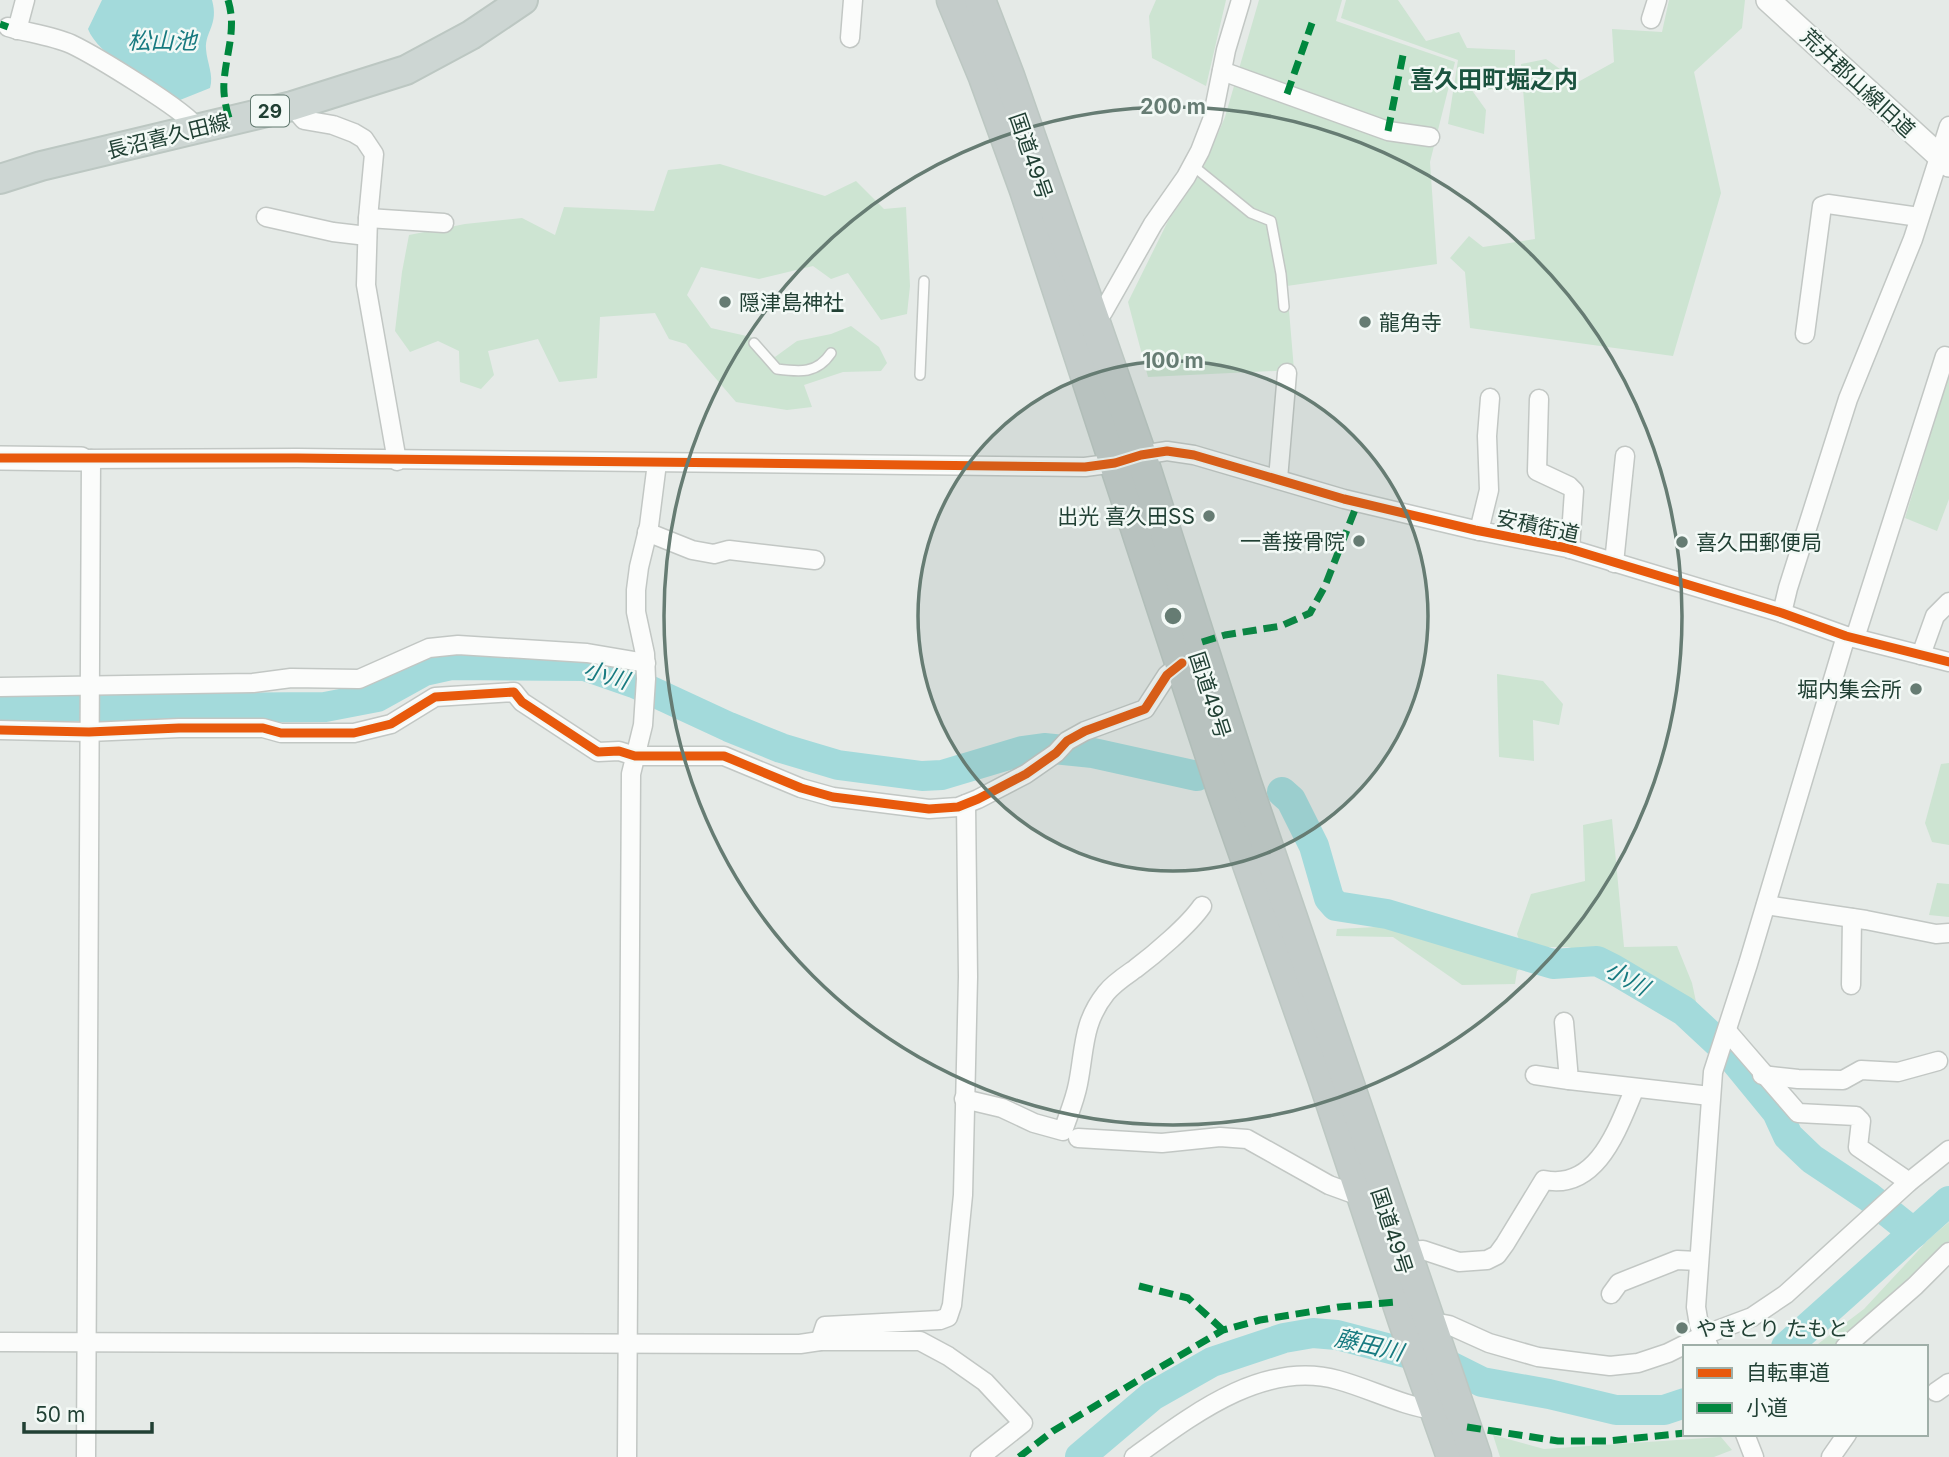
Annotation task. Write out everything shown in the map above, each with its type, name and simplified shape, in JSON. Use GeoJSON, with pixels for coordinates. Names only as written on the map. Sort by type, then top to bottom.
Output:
{"type":"FeatureCollection","features":[{"type":"Feature","properties":{"kind":"highway","name":"国道49号"},"geometry":{"type":"LineString","coordinates":[[952,0],[984,77],[1025,190],[1069,331],[1128,459],[1246,783],[1351,1084],[1405,1251],[1443,1408],[1452,1457]]}},
{"type":"Feature","properties":{"kind":"highway","name":"国道49号"},"geometry":{"type":"LineString","coordinates":[[980,0],[1094,319],[1182,663],[1222,790],[1362,1197],[1421,1324]]}},
{"type":"Feature","properties":{"kind":"highway","name":"国道49号"},"geometry":{"type":"LineString","coordinates":[[1443,1408],[1476,1457]]}},
{"type":"Feature","properties":{"kind":"main road","name":"長沼喜久田線"},"geometry":{"type":"LineString","coordinates":[[0,179],[41,166],[292,106],[405,70],[471,35],[523,0]]}},
{"type":"Feature","properties":{"kind":"street"},"geometry":{"type":"LineString","coordinates":[[25,0],[13,29],[69,43],[92,55],[176,108],[194,122],[197,128]]}},
{"type":"Feature","properties":{"kind":"street"},"geometry":{"type":"LineString","coordinates":[[850,38],[853,0]]}},
{"type":"Feature","properties":{"kind":"street"},"geometry":{"type":"LineString","coordinates":[[1094,319],[1102,312],[1153,224],[1192,165],[1212,120],[1241,0]]}},
{"type":"Feature","properties":{"kind":"street"},"geometry":{"type":"LineString","coordinates":[[1651,19],[1657,0]]}},
{"type":"Feature","properties":{"kind":"street","name":"荒井郡山線旧道"},"geometry":{"type":"LineString","coordinates":[[1768,0],[1944,161]]}},
{"type":"Feature","properties":{"kind":"street"},"geometry":{"type":"LineString","coordinates":[[1222,71],[1388,131],[1430,137]]}},
{"type":"Feature","properties":{"kind":"street"},"geometry":{"type":"LineString","coordinates":[[292,106],[304,120],[333,125],[364,139],[374,154],[366,285],[397,461]]}},
{"type":"Feature","properties":{"kind":"street"},"geometry":{"type":"LineString","coordinates":[[1782,614],[1848,398],[1913,239],[1919,217],[1944,161],[1949,126]]}},
{"type":"Feature","properties":{"kind":"street"},"geometry":{"type":"LineString","coordinates":[[1805,334],[1822,206],[1828,204],[1919,217]]}},
{"type":"Feature","properties":{"kind":"street"},"geometry":{"type":"LineString","coordinates":[[266,217],[332,232],[367,236]]}},
{"type":"Feature","properties":{"kind":"street"},"geometry":{"type":"LineString","coordinates":[[368,218],[444,223]]}},
{"type":"Feature","properties":{"kind":"street"},"geometry":{"type":"LineString","coordinates":[[1945,356],[1851,637],[1723,1041],[1710,1096],[1698,1261],[1696,1307],[1699,1325],[1707,1341],[1752,1317],[1786,1294],[1909,1182],[1949,1150]]}},
{"type":"Feature","properties":{"kind":"street"},"geometry":{"type":"LineString","coordinates":[[1279,479],[1287,373]]}},
{"type":"Feature","properties":{"kind":"street"},"geometry":{"type":"LineString","coordinates":[[1479,531],[1489,490],[1487,436],[1490,398]]}},
{"type":"Feature","properties":{"kind":"street"},"geometry":{"type":"LineString","coordinates":[[1539,399],[1537,471],[1574,491],[1570,549]]}},
{"type":"Feature","properties":{"kind":"street","name":"安積街道"},"geometry":{"type":"LineString","coordinates":[[86,459],[1085,467],[1167,451],[1194,454],[1344,499],[1570,549],[1851,637],[1949,662]]}},
{"type":"Feature","properties":{"kind":"street"},"geometry":{"type":"LineString","coordinates":[[1614,562],[1625,456]]}},
{"type":"Feature","properties":{"kind":"street"},"geometry":{"type":"LineString","coordinates":[[0,458],[86,459],[89,686],[86,1457]]}},
{"type":"Feature","properties":{"kind":"street"},"geometry":{"type":"LineString","coordinates":[[627,1457],[631,774],[643,725],[646,671],[636,612],[636,590],[657,463]]}},
{"type":"Feature","properties":{"kind":"street"},"geometry":{"type":"LineString","coordinates":[[647,532],[692,550],[714,554],[729,550],[815,560]]}},
{"type":"Feature","properties":{"kind":"street"},"geometry":{"type":"LineString","coordinates":[[1921,655],[1935,616],[1949,602]]}},
{"type":"Feature","properties":{"kind":"street"},"geometry":{"type":"LineString","coordinates":[[0,687],[253,683],[291,678],[359,679],[429,648],[458,645],[587,653],[646,671]]}},
{"type":"Feature","properties":{"kind":"street"},"geometry":{"type":"LineString","coordinates":[[0,730],[89,732],[179,727],[263,728],[281,733],[354,733],[391,724],[435,697],[514,692],[522,702],[598,752],[619,751],[635,756],[724,756],[801,788],[833,797],[929,809],[966,804],[1026,774],[1085,731],[1145,709],[1167,675],[1182,663]]}},
{"type":"Feature","properties":{"kind":"street"},"geometry":{"type":"LineString","coordinates":[[820,1341],[825,1326],[940,1320],[948,1317],[952,1305],[963,1195],[968,977],[966,804]]}},
{"type":"Feature","properties":{"kind":"street"},"geometry":{"type":"LineString","coordinates":[[1766,905],[1936,934],[1949,933]]}},
{"type":"Feature","properties":{"kind":"street"},"geometry":{"type":"LineString","coordinates":[[964,1099],[1002,1108],[1063,1131],[1077,1089],[1088,1023],[1104,995],[1194,917],[1202,906]]}},
{"type":"Feature","properties":{"kind":"street"},"geometry":{"type":"LineString","coordinates":[[1851,985],[1852,918]]}},
{"type":"Feature","properties":{"kind":"street"},"geometry":{"type":"LineString","coordinates":[[1564,1022],[1569,1080]]}},
{"type":"Feature","properties":{"kind":"street"},"geometry":{"type":"LineString","coordinates":[[1723,1041],[1762,1075],[1798,1113],[1856,1116],[1861,1121],[1858,1147],[1909,1182]]}},
{"type":"Feature","properties":{"kind":"street"},"geometry":{"type":"LineString","coordinates":[[1762,1075],[1843,1080],[1861,1070],[1898,1072],[1938,1061]]}},
{"type":"Feature","properties":{"kind":"street"},"geometry":{"type":"LineString","coordinates":[[1535,1075],[1710,1096]]}},
{"type":"Feature","properties":{"kind":"street"},"geometry":{"type":"LineString","coordinates":[[1405,1251],[1423,1250],[1459,1262],[1476,1262],[1497,1255],[1544,1180],[1568,1180],[1595,1165],[1615,1134],[1634,1087]]}},
{"type":"Feature","properties":{"kind":"street"},"geometry":{"type":"LineString","coordinates":[[1078,1138],[1162,1143],[1220,1137],[1247,1139],[1329,1185],[1362,1197]]}},
{"type":"Feature","properties":{"kind":"street"},"geometry":{"type":"LineString","coordinates":[[1846,1345],[1915,1286],[1949,1252]]}},
{"type":"Feature","properties":{"kind":"street"},"geometry":{"type":"LineString","coordinates":[[1611,1294],[1619,1283],[1677,1260],[1698,1261]]}},
{"type":"Feature","properties":{"kind":"street"},"geometry":{"type":"LineString","coordinates":[[1421,1324],[1449,1325],[1517,1352],[1610,1366],[1648,1360],[1683,1348]]}},
{"type":"Feature","properties":{"kind":"street"},"geometry":{"type":"LineString","coordinates":[[0,1342],[800,1344],[820,1341],[920,1341],[985,1382],[1023,1423],[980,1457]]}},
{"type":"Feature","properties":{"kind":"street"},"geometry":{"type":"LineString","coordinates":[[1135,1457],[1209,1406],[1239,1390],[1267,1381],[1317,1376],[1337,1379],[1420,1408],[1443,1408]]}},
{"type":"Feature","properties":{"kind":"street"},"geometry":{"type":"LineString","coordinates":[[1746,1436],[1754,1457]]}},
{"type":"Feature","properties":{"kind":"street"},"geometry":{"type":"LineString","coordinates":[[1831,1457],[1845,1436]]}},
{"type":"Feature","properties":{"kind":"lane"},"geometry":{"type":"LineString","coordinates":[[1192,165],[1251,213],[1271,221],[1284,307]]}},
{"type":"Feature","properties":{"kind":"lane"},"geometry":{"type":"LineString","coordinates":[[919,375],[924,281]]}},
{"type":"Feature","properties":{"kind":"lane"},"geometry":{"type":"LineString","coordinates":[[754,344],[777,369],[792,371],[818,367],[831,353]]}},
{"type":"Feature","properties":{"kind":"green space"},"geometry":{"type":"Polygon","coordinates":[[[1156,0],[1226,0],[1206,86],[1152,58],[1149,16],[1156,0]]]}},
{"type":"Feature","properties":{"kind":"green space"},"geometry":{"type":"Polygon","coordinates":[[[1259,0],[1342,0],[1336,21],[1455,62],[1430,162],[1437,264],[1287,286],[1294,370],[1148,377],[1128,302],[1168,221],[1201,173],[1225,117],[1259,0]]]}},
{"type":"Feature","properties":{"kind":"green space"},"geometry":{"type":"Polygon","coordinates":[[[1346,0],[1398,0],[1426,41],[1459,32],[1467,48],[1515,50],[1515,90],[1471,89],[1486,110],[1484,134],[1448,124],[1458,60],[1341,18],[1346,0]]]}},
{"type":"Feature","properties":{"kind":"green space"},"geometry":{"type":"Polygon","coordinates":[[[1669,0],[1745,0],[1742,28],[1694,72],[1721,193],[1673,356],[1470,328],[1465,272],[1450,258],[1469,236],[1483,247],[1535,239],[1521,64],[1546,59],[1578,82],[1614,62],[1612,29],[1662,32],[1669,0]]]}},
{"type":"Feature","properties":{"kind":"green space"},"geometry":{"type":"Polygon","coordinates":[[[720,164],[825,196],[856,181],[884,209],[906,207],[910,286],[907,314],[881,320],[848,273],[831,279],[813,266],[759,279],[701,267],[687,295],[711,328],[751,337],[775,357],[797,341],[831,334],[851,326],[879,347],[887,363],[881,371],[843,372],[804,385],[812,407],[787,410],[736,402],[686,344],[669,339],[655,313],[600,317],[597,378],[559,382],[538,339],[488,351],[494,375],[481,389],[460,382],[459,351],[438,341],[410,352],[395,331],[409,235],[465,224],[522,218],[555,235],[564,207],[654,211],[668,170],[720,164]]]}},
{"type":"Feature","properties":{"kind":"green space"},"geometry":{"type":"Polygon","coordinates":[[[1949,374],[1949,499],[1937,531],[1905,518],[1949,374]]]}},
{"type":"Feature","properties":{"kind":"green space"},"geometry":{"type":"Polygon","coordinates":[[[1497,674],[1543,681],[1563,704],[1559,725],[1533,720],[1534,761],[1499,757],[1497,674]]]}},
{"type":"Feature","properties":{"kind":"green space"},"geometry":{"type":"Polygon","coordinates":[[[1949,763],[1949,845],[1932,842],[1925,823],[1941,764],[1949,763]]]}},
{"type":"Feature","properties":{"kind":"green space"},"geometry":{"type":"Polygon","coordinates":[[[1612,819],[1624,947],[1677,946],[1692,983],[1698,1011],[1662,983],[1596,955],[1568,947],[1545,947],[1520,942],[1517,934],[1531,894],[1585,881],[1583,825],[1612,819]]]}},
{"type":"Feature","properties":{"kind":"green space"},"geometry":{"type":"Polygon","coordinates":[[[1937,883],[1949,884],[1949,917],[1929,915],[1937,883]]]}},
{"type":"Feature","properties":{"kind":"green space"},"geometry":{"type":"Polygon","coordinates":[[[1399,922],[1527,964],[1517,971],[1515,984],[1462,985],[1393,937],[1336,936],[1337,929],[1377,927],[1399,922]]]}},
{"type":"Feature","properties":{"kind":"green space"},"geometry":{"type":"Polygon","coordinates":[[[1949,1222],[1949,1241],[1916,1278],[1838,1345],[1817,1345],[1864,1309],[1930,1238],[1949,1222]]]}},
{"type":"Feature","properties":{"kind":"green space"},"geometry":{"type":"Polygon","coordinates":[[[1493,1435],[1544,1449],[1721,1437],[1732,1450],[1714,1457],[1500,1457],[1493,1435]]]}},
{"type":"Feature","properties":{"kind":"water","name":"松山池"},"geometry":{"type":"Polygon","coordinates":[[[102,0],[212,0],[214,16],[206,43],[211,74],[210,88],[180,100],[171,98],[113,58],[93,39],[88,29],[102,0]]]}},
{"type":"Feature","properties":{"kind":"waterway","name":"小川"},"geometry":{"type":"LineString","coordinates":[[0,705],[325,707],[377,697],[424,671],[451,665],[585,666],[634,683],[781,748],[838,765],[922,776],[942,775],[1022,751],[1044,748],[1093,753],[1197,776]]}},
{"type":"Feature","properties":{"kind":"waterway","name":"小川"},"geometry":{"type":"LineString","coordinates":[[1282,792],[1291,800],[1314,846],[1329,898],[1336,906],[1387,914],[1553,964],[1597,961],[1613,969],[1684,1011],[1727,1051],[1777,1112],[1788,1136],[1812,1159],[1869,1197],[1914,1233]]}},
{"type":"Feature","properties":{"kind":"waterway","name":"藤田川"},"geometry":{"type":"LineString","coordinates":[[1788,1345],[1949,1201]]}},
{"type":"Feature","properties":{"kind":"waterway","name":"藤田川"},"geometry":{"type":"LineString","coordinates":[[1080,1457],[1152,1396],[1212,1362],[1284,1338],[1313,1333],[1337,1335],[1444,1363],[1482,1382],[1616,1410],[1664,1410],[1683,1404]]}},
{"type":"Feature","properties":{"kind":"marked path"},"geometry":{"type":"LineString","coordinates":[[228,0],[231,31],[224,87],[230,121]]}},
{"type":"Feature","properties":{"kind":"marked path"},"geometry":{"type":"LineString","coordinates":[[1287,94],[1312,23]]}},
{"type":"Feature","properties":{"kind":"marked path"},"geometry":{"type":"LineString","coordinates":[[0,24],[8,27]]}},
{"type":"Feature","properties":{"kind":"marked path"},"geometry":{"type":"LineString","coordinates":[[1388,131],[1403,55]]}},
{"type":"Feature","properties":{"kind":"marked path"},"geometry":{"type":"LineString","coordinates":[[1202,642],[1225,635],[1281,626],[1310,613],[1325,586],[1358,502]]}},
{"type":"Feature","properties":{"kind":"marked path"},"geometry":{"type":"LineString","coordinates":[[1139,1286],[1188,1298],[1223,1330]]}},
{"type":"Feature","properties":{"kind":"marked path"},"geometry":{"type":"LineString","coordinates":[[1019,1457],[1053,1431],[1223,1330],[1260,1320],[1339,1307],[1397,1302]]}},
{"type":"Feature","properties":{"kind":"marked path"},"geometry":{"type":"LineString","coordinates":[[1467,1427],[1558,1441],[1608,1441],[1683,1433]]}},
{"type":"Feature","properties":{"kind":"cycle path"},"geometry":{"type":"LineString","coordinates":[[0,458],[297,458],[1085,467],[1167,451],[1194,455],[1344,499],[1475,530],[1567,548],[1782,613],[1846,636],[1949,662]]}},
{"type":"Feature","properties":{"kind":"cycle path"},"geometry":{"type":"LineString","coordinates":[[0,730],[89,732],[263,728],[281,733],[354,733],[391,724],[435,697],[514,692],[522,702],[598,752],[619,751],[635,756],[724,756],[801,788],[833,797],[929,809],[958,807],[978,799],[1026,774],[1056,753],[1067,741],[1085,731],[1145,709],[1167,675],[1182,663]]}},
{"type":"Feature","properties":{"kind":"place","name":"隠津島神社"},"geometry":{"type":"Point","coordinates":[725,302]}},
{"type":"Feature","properties":{"kind":"place","name":"龍角寺"},"geometry":{"type":"Point","coordinates":[1365,322]}},
{"type":"Feature","properties":{"kind":"place","name":"出光 喜久田SS"},"geometry":{"type":"Point","coordinates":[1209,516]}},
{"type":"Feature","properties":{"kind":"place","name":"一善接骨院"},"geometry":{"type":"Point","coordinates":[1359,541]}},
{"type":"Feature","properties":{"kind":"place","name":"喜久田郵便局"},"geometry":{"type":"Point","coordinates":[1682,542]}},
{"type":"Feature","properties":{"kind":"place","name":"堀内集会所"},"geometry":{"type":"Point","coordinates":[1916,689]}},
{"type":"Feature","properties":{"kind":"place","name":"やきとり たもと"},"geometry":{"type":"Point","coordinates":[1682,1328]}},
{"type":"Feature","properties":{"kind":"district","name":"喜久田町堀之内"},"geometry":{"type":"Point","coordinates":[1494,79]}}]}
